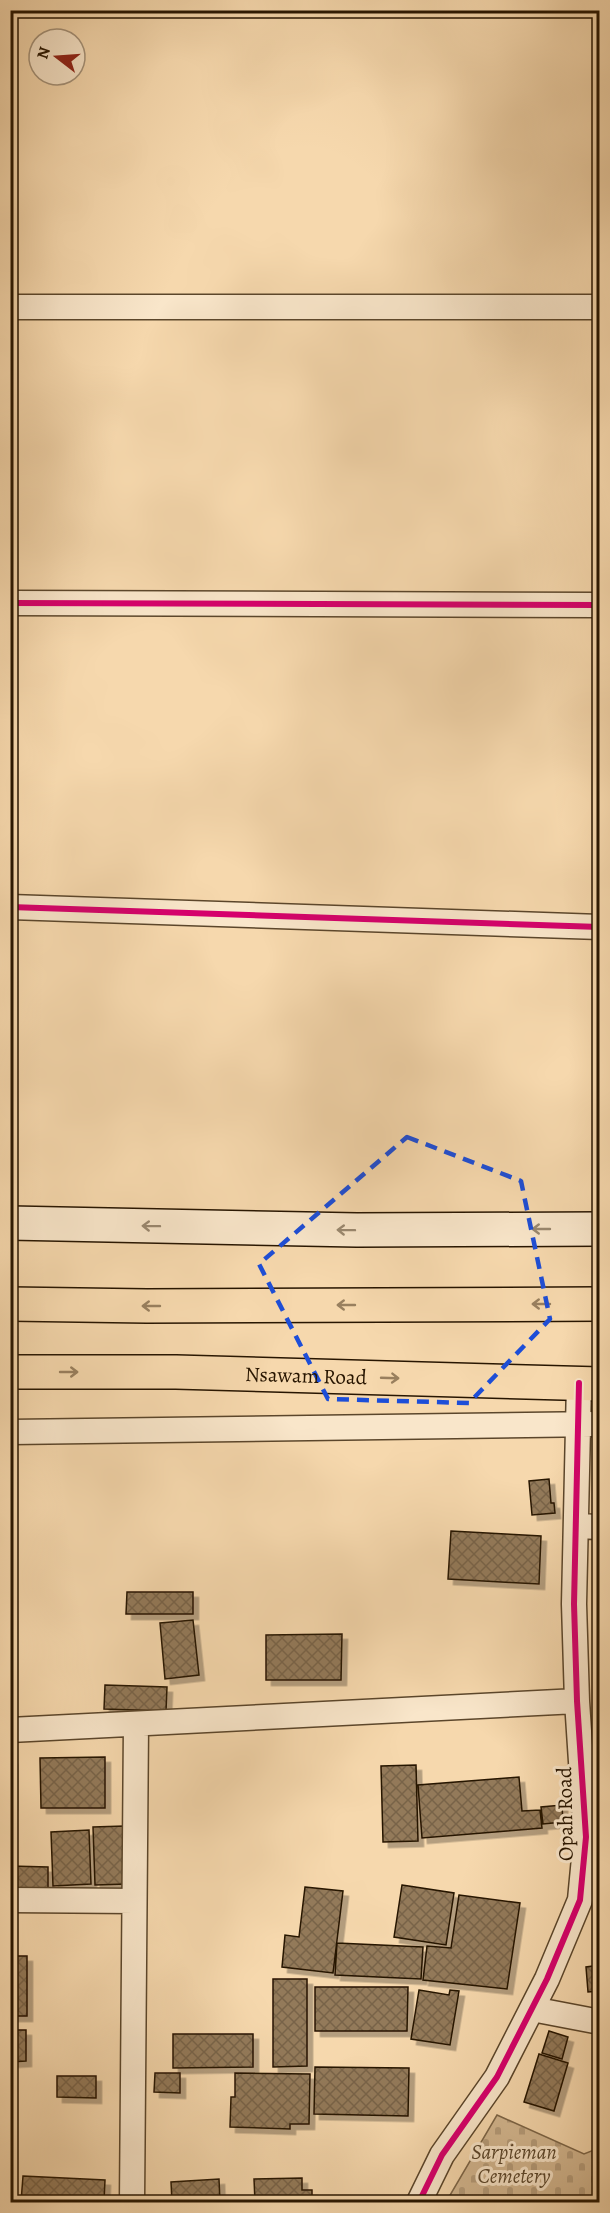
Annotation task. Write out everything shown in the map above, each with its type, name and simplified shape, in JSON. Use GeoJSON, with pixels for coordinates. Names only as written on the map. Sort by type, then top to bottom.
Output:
{"type":"FeatureCollection","features":[{"type":"Feature","properties":{"kind":"highway"},"geometry":{"type":"LineString","coordinates":[[10,1304],[159,1306],[600,1304]]}},
{"type":"Feature","properties":{"kind":"highway","name":"Nsawam Road"},"geometry":{"type":"LineString","coordinates":[[10,1372],[176,1372],[590,1383]]}},
{"type":"Feature","properties":{"kind":"main road"},"geometry":{"type":"LineString","coordinates":[[10,1223],[357,1230],[600,1229]]}},
{"type":"Feature","properties":{"kind":"street"},"geometry":{"type":"LineString","coordinates":[[10,307],[600,307]]}},
{"type":"Feature","properties":{"kind":"street"},"geometry":{"type":"LineString","coordinates":[[10,603],[600,605]]}},
{"type":"Feature","properties":{"kind":"street"},"geometry":{"type":"LineString","coordinates":[[10,907],[600,927]]}},
{"type":"Feature","properties":{"kind":"street","name":"Opah Road"},"geometry":{"type":"LineString","coordinates":[[419,2202],[442,2155],[497,2077],[532,2008],[580,1900],[586,1837],[577,1701],[574,1604],[588,1527],[590,1383]]}},
{"type":"Feature","properties":{"kind":"street"},"geometry":{"type":"LineString","coordinates":[[11,1432],[589,1424]]}},
{"type":"Feature","properties":{"kind":"street"},"geometry":{"type":"LineString","coordinates":[[10,1730],[577,1701]]}},
{"type":"Feature","properties":{"kind":"street"},"geometry":{"type":"LineString","coordinates":[[132,2202],[136,1725]]}},
{"type":"Feature","properties":{"kind":"street"},"geometry":{"type":"LineString","coordinates":[[10,1900],[134,1901]]}},
{"type":"Feature","properties":{"kind":"street"},"geometry":{"type":"LineString","coordinates":[[532,2008],[600,2022]]}},
{"type":"Feature","properties":{"kind":"highlighted area"},"geometry":{"type":"Polygon","coordinates":[[[407,1137],[521,1181],[550,1319],[469,1403],[328,1399],[259,1264],[407,1137]]]}},
{"type":"Feature","properties":{"kind":"green space","name":"Sarpieman Cemetery"},"geometry":{"type":"Polygon","coordinates":[[[497,2115],[584,2154],[599,2148],[599,2202],[446,2202],[497,2115]]]}},
{"type":"Feature","properties":{"kind":"building"},"geometry":{"type":"Polygon","coordinates":[[[549,1479],[551,1503],[554,1503],[555,1513],[532,1515],[529,1481],[549,1479]]]}},
{"type":"Feature","properties":{"kind":"building"},"geometry":{"type":"Polygon","coordinates":[[[451,1531],[541,1536],[539,1584],[448,1579],[451,1531]]]}},
{"type":"Feature","properties":{"kind":"building"},"geometry":{"type":"Polygon","coordinates":[[[127,1592],[193,1592],[193,1614],[126,1614],[127,1592]]]}},
{"type":"Feature","properties":{"kind":"building"},"geometry":{"type":"Polygon","coordinates":[[[193,1620],[199,1675],[165,1679],[160,1623],[193,1620]]]}},
{"type":"Feature","properties":{"kind":"building"},"geometry":{"type":"Polygon","coordinates":[[[342,1634],[341,1680],[266,1680],[266,1635],[342,1634]]]}},
{"type":"Feature","properties":{"kind":"building"},"geometry":{"type":"Polygon","coordinates":[[[105,1685],[167,1687],[166,1711],[104,1709],[105,1685]]]}},
{"type":"Feature","properties":{"kind":"building"},"geometry":{"type":"Polygon","coordinates":[[[105,1757],[105,1808],[41,1808],[40,1758],[105,1757]]]}},
{"type":"Feature","properties":{"kind":"building"},"geometry":{"type":"Polygon","coordinates":[[[10,1759],[12,1759],[12,1805],[10,1805],[10,1759]]]}},
{"type":"Feature","properties":{"kind":"building"},"geometry":{"type":"Polygon","coordinates":[[[416,1765],[418,1841],[383,1842],[381,1766],[416,1765]]]}},
{"type":"Feature","properties":{"kind":"building"},"geometry":{"type":"Polygon","coordinates":[[[519,1777],[522,1811],[540,1810],[542,1828],[422,1838],[418,1785],[519,1777]]]}},
{"type":"Feature","properties":{"kind":"building"},"geometry":{"type":"Polygon","coordinates":[[[562,1805],[563,1822],[543,1824],[541,1807],[562,1805]]]}},
{"type":"Feature","properties":{"kind":"building"},"geometry":{"type":"Polygon","coordinates":[[[124,1826],[126,1884],[95,1885],[93,1827],[124,1826]]]}},
{"type":"Feature","properties":{"kind":"building"},"geometry":{"type":"Polygon","coordinates":[[[89,1830],[91,1884],[53,1886],[51,1832],[89,1830]]]}},
{"type":"Feature","properties":{"kind":"building"},"geometry":{"type":"Polygon","coordinates":[[[10,1866],[48,1867],[48,1889],[10,1889],[10,1866]]]}},
{"type":"Feature","properties":{"kind":"building"},"geometry":{"type":"Polygon","coordinates":[[[402,1885],[454,1893],[446,1945],[394,1937],[402,1885]]]}},
{"type":"Feature","properties":{"kind":"building"},"geometry":{"type":"Polygon","coordinates":[[[305,1887],[343,1891],[333,1973],[282,1967],[285,1935],[299,1937],[305,1887]]]}},
{"type":"Feature","properties":{"kind":"building"},"geometry":{"type":"Polygon","coordinates":[[[459,1895],[520,1903],[507,1989],[423,1980],[427,1946],[451,1948],[459,1895]]]}},
{"type":"Feature","properties":{"kind":"building"},"geometry":{"type":"Polygon","coordinates":[[[337,1943],[423,1947],[421,1979],[335,1975],[337,1943]]]}},
{"type":"Feature","properties":{"kind":"building"},"geometry":{"type":"Polygon","coordinates":[[[10,1956],[27,1956],[27,2016],[10,2016],[10,1956]]]}},
{"type":"Feature","properties":{"kind":"building"},"geometry":{"type":"Polygon","coordinates":[[[600,1965],[600,1991],[588,1992],[586,1967],[600,1965]]]}},
{"type":"Feature","properties":{"kind":"building"},"geometry":{"type":"Polygon","coordinates":[[[273,1979],[307,1979],[307,2066],[273,2067],[273,1979]]]}},
{"type":"Feature","properties":{"kind":"building"},"geometry":{"type":"Polygon","coordinates":[[[315,1987],[408,1987],[407,2031],[315,2031],[315,1987]]]}},
{"type":"Feature","properties":{"kind":"building"},"geometry":{"type":"Polygon","coordinates":[[[419,1990],[449,1995],[450,1990],[459,1991],[450,2045],[411,2039],[419,1990]]]}},
{"type":"Feature","properties":{"kind":"building"},"geometry":{"type":"Polygon","coordinates":[[[10,2030],[26,2030],[26,2061],[10,2062],[10,2030]]]}},
{"type":"Feature","properties":{"kind":"building"},"geometry":{"type":"Polygon","coordinates":[[[549,2031],[568,2037],[562,2059],[542,2053],[549,2031]]]}},
{"type":"Feature","properties":{"kind":"building"},"geometry":{"type":"Polygon","coordinates":[[[173,2034],[253,2034],[253,2067],[173,2068],[173,2034]]]}},
{"type":"Feature","properties":{"kind":"building"},"geometry":{"type":"Polygon","coordinates":[[[539,2054],[568,2063],[554,2111],[524,2102],[539,2054]]]}},
{"type":"Feature","properties":{"kind":"building"},"geometry":{"type":"Polygon","coordinates":[[[315,2067],[409,2068],[408,2116],[314,2114],[315,2067]]]}},
{"type":"Feature","properties":{"kind":"building"},"geometry":{"type":"Polygon","coordinates":[[[155,2073],[180,2073],[180,2093],[154,2092],[155,2073]]]}},
{"type":"Feature","properties":{"kind":"building"},"geometry":{"type":"Polygon","coordinates":[[[235,2073],[310,2074],[309,2124],[290,2124],[290,2129],[230,2127],[231,2097],[235,2097],[235,2073]]]}},
{"type":"Feature","properties":{"kind":"building"},"geometry":{"type":"Polygon","coordinates":[[[57,2076],[96,2076],[96,2098],[57,2097],[57,2076]]]}},
{"type":"Feature","properties":{"kind":"building"},"geometry":{"type":"Polygon","coordinates":[[[23,2176],[105,2180],[104,2202],[21,2202],[23,2176]]]}},
{"type":"Feature","properties":{"kind":"building"},"geometry":{"type":"Polygon","coordinates":[[[302,2178],[302,2190],[312,2190],[312,2202],[255,2202],[254,2179],[302,2178]]]}},
{"type":"Feature","properties":{"kind":"building"},"geometry":{"type":"Polygon","coordinates":[[[219,2179],[220,2202],[172,2202],[171,2182],[219,2179]]]}},
{"type":"Feature","properties":{"kind":"cycle path"},"geometry":{"type":"LineString","coordinates":[[10,603],[600,605]]}},
{"type":"Feature","properties":{"kind":"cycle path"},"geometry":{"type":"LineString","coordinates":[[10,907],[600,927]]}},
{"type":"Feature","properties":{"kind":"cycle path"},"geometry":{"type":"LineString","coordinates":[[419,2202],[442,2155],[497,2077],[547,1979],[580,1900],[586,1837],[577,1701],[574,1604],[579,1383]]}}]}
